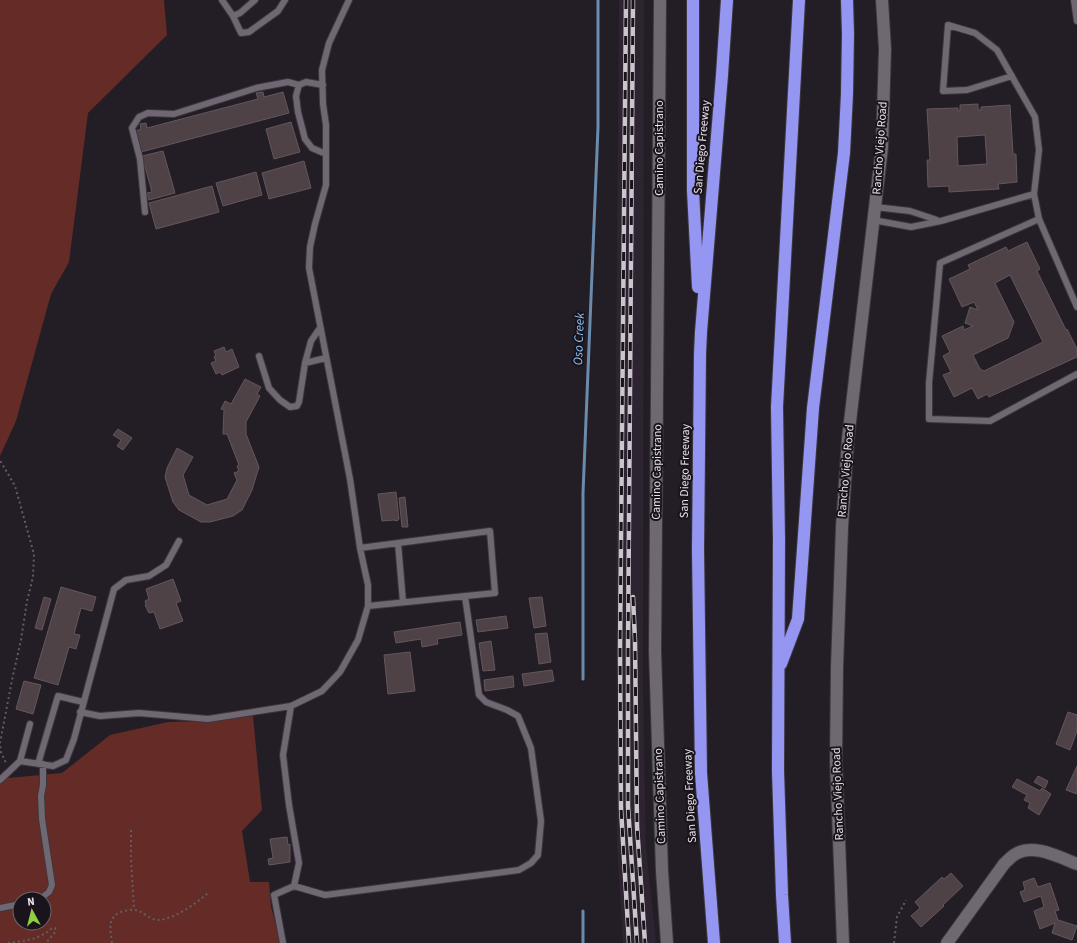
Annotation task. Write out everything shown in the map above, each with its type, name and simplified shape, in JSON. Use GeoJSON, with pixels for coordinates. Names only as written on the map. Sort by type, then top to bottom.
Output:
{"type":"FeatureCollection","features":[{"type":"Feature","properties":{"kind":"highway"},"geometry":{"type":"LineString","coordinates":[[693,0],[693,191],[701,332]]}},
{"type":"Feature","properties":{"kind":"highway","name":"San Diego Freeway"},"geometry":{"type":"LineString","coordinates":[[714,943],[701,773],[698,550],[701,332],[727,0]]}},
{"type":"Feature","properties":{"kind":"highway"},"geometry":{"type":"LineString","coordinates":[[785,943],[778,779],[779,540],[777,407],[799,0]]}},
{"type":"Feature","properties":{"kind":"highway"},"geometry":{"type":"LineString","coordinates":[[778,673],[798,619],[813,408],[844,153],[847,94],[847,0]]}},
{"type":"Feature","properties":{"kind":"street","name":"Camino Capistrano"},"geometry":{"type":"LineString","coordinates":[[660,0],[655,651],[662,871],[667,943]]}},
{"type":"Feature","properties":{"kind":"street","name":"Rancho Viejo Road"},"geometry":{"type":"LineString","coordinates":[[843,943],[836,761],[837,667],[842,527],[848,439],[882,147],[885,49],[882,0]]}},
{"type":"Feature","properties":{"kind":"street"},"geometry":{"type":"LineString","coordinates":[[947,943],[1004,864],[1015,855],[1025,851],[1039,851],[1077,864]]}},
{"type":"Feature","properties":{"kind":"lane"},"geometry":{"type":"LineString","coordinates":[[222,0],[233,16],[241,33],[249,32],[278,11],[285,0]]}},
{"type":"Feature","properties":{"kind":"lane"},"geometry":{"type":"LineString","coordinates":[[233,16],[240,13],[255,0]]}},
{"type":"Feature","properties":{"kind":"lane"},"geometry":{"type":"LineString","coordinates":[[80,712],[100,716],[139,713],[208,719],[291,706],[322,691],[340,672],[358,640],[368,606],[368,586],[360,548],[350,479],[320,328],[310,268],[312,239],[326,185],[326,125],[323,104],[322,70],[329,43],[349,0]]}},
{"type":"Feature","properties":{"kind":"lane"},"geometry":{"type":"LineString","coordinates":[[1074,0],[1077,21]]}},
{"type":"Feature","properties":{"kind":"lane"},"geometry":{"type":"LineString","coordinates":[[1012,76],[967,90],[943,91],[948,25],[975,33],[997,50],[1012,76],[1034,117],[1039,150],[1034,194],[1039,219],[1077,307]]}},
{"type":"Feature","properties":{"kind":"lane"},"geometry":{"type":"LineString","coordinates":[[144,212],[140,159],[132,128],[139,117],[148,113],[174,114],[256,88],[288,82],[299,85],[306,82],[323,85]]}},
{"type":"Feature","properties":{"kind":"lane"},"geometry":{"type":"LineString","coordinates":[[299,85],[296,96],[298,112],[306,139],[312,148],[326,154]]}},
{"type":"Feature","properties":{"kind":"lane"},"geometry":{"type":"LineString","coordinates":[[873,220],[910,227],[939,221],[1034,194]]}},
{"type":"Feature","properties":{"kind":"lane"},"geometry":{"type":"LineString","coordinates":[[875,206],[910,211],[939,221]]}},
{"type":"Feature","properties":{"kind":"lane"},"geometry":{"type":"LineString","coordinates":[[1039,219],[940,263],[929,383],[929,418],[990,421],[1077,374]]}},
{"type":"Feature","properties":{"kind":"lane"},"geometry":{"type":"LineString","coordinates":[[259,356],[270,388],[280,400],[290,407],[297,406],[299,402],[305,363],[311,341],[320,328]]}},
{"type":"Feature","properties":{"kind":"lane"},"geometry":{"type":"LineString","coordinates":[[305,363],[326,358]]}},
{"type":"Feature","properties":{"kind":"lane"},"geometry":{"type":"LineString","coordinates":[[360,548],[490,531],[495,593],[368,606]]}},
{"type":"Feature","properties":{"kind":"lane"},"geometry":{"type":"LineString","coordinates":[[20,761],[53,766],[66,760],[74,739],[80,712],[114,590],[126,580],[149,576],[166,565],[179,542]]}},
{"type":"Feature","properties":{"kind":"lane"},"geometry":{"type":"LineString","coordinates":[[398,543],[403,602]]}},
{"type":"Feature","properties":{"kind":"lane"},"geometry":{"type":"LineString","coordinates":[[283,943],[274,895],[294,886],[324,895],[480,876],[519,870],[531,864],[538,855],[541,821],[531,748],[518,716],[508,710],[486,702],[478,695],[465,596]]}},
{"type":"Feature","properties":{"kind":"lane"},"geometry":{"type":"LineString","coordinates":[[49,891],[52,885],[42,819],[41,764],[58,696],[83,702]]}},
{"type":"Feature","properties":{"kind":"lane"},"geometry":{"type":"LineString","coordinates":[[291,706],[283,755],[289,805],[299,863],[294,886]]}},
{"type":"Feature","properties":{"kind":"lane"},"geometry":{"type":"LineString","coordinates":[[0,780],[20,761],[30,724]]}},
{"type":"Feature","properties":{"kind":"lane"},"geometry":{"type":"LineString","coordinates":[[0,908],[12,906]]}},
{"type":"Feature","properties":{"kind":"path"},"geometry":{"type":"LineString","coordinates":[[0,462],[14,486],[34,554],[33,577],[27,601],[21,640],[0,744],[0,752],[7,765],[20,761]]}},
{"type":"Feature","properties":{"kind":"path"},"geometry":{"type":"LineString","coordinates":[[131,830],[130,859],[134,910]]}},
{"type":"Feature","properties":{"kind":"path"},"geometry":{"type":"LineString","coordinates":[[112,943],[110,930],[112,919],[118,912],[129,909],[138,910],[148,917],[157,920],[169,917],[196,904],[209,892]]}},
{"type":"Feature","properties":{"kind":"path"},"geometry":{"type":"LineString","coordinates":[[894,943],[897,918],[906,900]]}},
{"type":"Feature","properties":{"kind":"path"},"geometry":{"type":"LineString","coordinates":[[8,943],[36,938],[51,929],[56,928],[56,931],[46,943]]}},
{"type":"Feature","properties":{"kind":"shaded area"},"geometry":{"type":"Polygon","coordinates":[[[0,0],[164,0],[167,35],[88,113],[69,262],[51,294],[16,421],[0,456],[0,0]]]}},
{"type":"Feature","properties":{"kind":"shaded area"},"geometry":{"type":"Polygon","coordinates":[[[619,0],[644,0],[643,685],[646,846],[656,943],[623,943],[617,848],[616,364],[619,0]]]}},
{"type":"Feature","properties":{"kind":"shaded area"},"geometry":{"type":"Polygon","coordinates":[[[253,716],[262,810],[242,831],[250,882],[269,882],[271,907],[281,943],[0,943],[0,776],[8,778],[62,773],[110,735],[168,722],[210,721],[253,716]]]}},
{"type":"Feature","properties":{"kind":"building"},"geometry":{"type":"Polygon","coordinates":[[[263,92],[264,97],[283,92],[289,113],[141,152],[136,131],[141,129],[140,124],[146,123],[147,128],[258,99],[256,93],[263,92]]]}},
{"type":"Feature","properties":{"kind":"building"},"geometry":{"type":"Polygon","coordinates":[[[978,104],[978,110],[981,110],[981,107],[1010,105],[1013,154],[1016,154],[1017,182],[998,184],[999,189],[949,192],[949,186],[928,187],[927,160],[930,160],[927,109],[958,108],[958,111],[960,111],[960,105],[978,104]],[[985,135],[957,137],[958,166],[987,164],[985,135]]]}},
{"type":"Feature","properties":{"kind":"building"},"geometry":{"type":"Polygon","coordinates":[[[291,122],[300,152],[274,159],[266,129],[291,122]]]}},
{"type":"Feature","properties":{"kind":"building"},"geometry":{"type":"Polygon","coordinates":[[[163,151],[175,193],[149,200],[147,193],[152,192],[142,156],[163,151]]]}},
{"type":"Feature","properties":{"kind":"building"},"geometry":{"type":"Polygon","coordinates":[[[304,161],[311,188],[269,199],[262,173],[304,161]]]}},
{"type":"Feature","properties":{"kind":"building"},"geometry":{"type":"Polygon","coordinates":[[[256,172],[262,195],[223,206],[216,183],[256,172]]]}},
{"type":"Feature","properties":{"kind":"building"},"geometry":{"type":"Polygon","coordinates":[[[212,186],[219,212],[156,229],[149,203],[212,186]]]}},
{"type":"Feature","properties":{"kind":"building"},"geometry":{"type":"Polygon","coordinates":[[[1027,242],[1040,269],[1037,271],[1077,349],[1077,357],[989,397],[987,394],[978,399],[972,388],[954,397],[943,375],[951,372],[943,356],[950,352],[942,336],[963,326],[964,330],[973,326],[965,323],[970,307],[978,310],[974,302],[962,307],[949,279],[970,269],[968,265],[1006,247],[1008,251],[1027,242]],[[1010,275],[995,283],[1014,322],[1008,338],[973,355],[980,369],[984,371],[1043,342],[1010,275]]]}},
{"type":"Feature","properties":{"kind":"building"},"geometry":{"type":"Polygon","coordinates":[[[224,347],[226,352],[232,349],[239,367],[222,375],[220,372],[216,374],[211,363],[216,361],[214,351],[224,347]]]}},
{"type":"Feature","properties":{"kind":"building"},"geometry":{"type":"Polygon","coordinates":[[[245,379],[261,387],[257,394],[260,396],[246,422],[246,434],[259,467],[252,490],[242,510],[233,516],[210,522],[201,522],[179,510],[173,502],[165,477],[167,468],[177,448],[193,457],[183,475],[189,495],[207,505],[227,499],[237,480],[234,473],[239,471],[237,466],[239,465],[227,434],[223,434],[224,410],[221,409],[225,401],[231,404],[245,379]]]}},
{"type":"Feature","properties":{"kind":"building"},"geometry":{"type":"Polygon","coordinates":[[[118,429],[132,438],[123,450],[117,446],[121,440],[113,435],[118,429]]]}},
{"type":"Feature","properties":{"kind":"building"},"geometry":{"type":"Polygon","coordinates":[[[396,492],[399,519],[397,521],[382,521],[378,494],[396,492]]]}},
{"type":"Feature","properties":{"kind":"building"},"geometry":{"type":"Polygon","coordinates":[[[405,497],[408,527],[402,527],[399,498],[405,497]]]}},
{"type":"Feature","properties":{"kind":"building"},"geometry":{"type":"Polygon","coordinates":[[[173,579],[181,601],[176,603],[183,621],[160,629],[154,612],[149,613],[145,605],[145,601],[149,599],[146,589],[173,579]]]}},
{"type":"Feature","properties":{"kind":"building"},"geometry":{"type":"Polygon","coordinates":[[[61,587],[96,597],[92,611],[81,608],[74,634],[80,635],[76,649],[69,647],[58,685],[34,678],[61,587]]]}},
{"type":"Feature","properties":{"kind":"building"},"geometry":{"type":"Polygon","coordinates":[[[44,597],[51,599],[42,630],[35,628],[44,597]]]}},
{"type":"Feature","properties":{"kind":"building"},"geometry":{"type":"Polygon","coordinates":[[[542,597],[546,626],[534,628],[529,598],[542,597]]]}},
{"type":"Feature","properties":{"kind":"building"},"geometry":{"type":"Polygon","coordinates":[[[506,616],[508,628],[478,632],[476,620],[506,616]]]}},
{"type":"Feature","properties":{"kind":"building"},"geometry":{"type":"Polygon","coordinates":[[[460,622],[462,635],[437,639],[438,644],[422,647],[421,639],[396,643],[394,632],[460,622]]]}},
{"type":"Feature","properties":{"kind":"building"},"geometry":{"type":"Polygon","coordinates":[[[547,633],[551,662],[539,664],[535,634],[547,633]]]}},
{"type":"Feature","properties":{"kind":"building"},"geometry":{"type":"Polygon","coordinates":[[[491,641],[495,670],[483,671],[479,643],[491,641]]]}},
{"type":"Feature","properties":{"kind":"building"},"geometry":{"type":"Polygon","coordinates":[[[410,652],[415,691],[388,694],[384,655],[410,652]]]}},
{"type":"Feature","properties":{"kind":"building"},"geometry":{"type":"Polygon","coordinates":[[[552,670],[554,681],[524,686],[522,674],[552,670]]]}},
{"type":"Feature","properties":{"kind":"building"},"geometry":{"type":"Polygon","coordinates":[[[513,676],[514,687],[485,691],[484,680],[513,676]]]}},
{"type":"Feature","properties":{"kind":"building"},"geometry":{"type":"Polygon","coordinates":[[[24,681],[41,685],[33,714],[16,709],[24,681]]]}},
{"type":"Feature","properties":{"kind":"building"},"geometry":{"type":"Polygon","coordinates":[[[1068,712],[1077,715],[1077,731],[1070,750],[1056,744],[1068,712]]]}},
{"type":"Feature","properties":{"kind":"building"},"geometry":{"type":"Polygon","coordinates":[[[1077,766],[1077,794],[1066,790],[1077,766]]]}},
{"type":"Feature","properties":{"kind":"building"},"geometry":{"type":"Polygon","coordinates":[[[1038,776],[1048,781],[1045,788],[1034,782],[1038,776]]]}},
{"type":"Feature","properties":{"kind":"building"},"geometry":{"type":"Polygon","coordinates":[[[1017,779],[1040,791],[1042,788],[1051,794],[1039,815],[1028,808],[1030,803],[1024,800],[1027,795],[1012,787],[1017,779]]]}},
{"type":"Feature","properties":{"kind":"building"},"geometry":{"type":"Polygon","coordinates":[[[287,837],[288,845],[290,844],[290,862],[269,865],[268,859],[273,858],[270,839],[287,837]]]}},
{"type":"Feature","properties":{"kind":"building"},"geometry":{"type":"Polygon","coordinates":[[[951,873],[963,886],[921,927],[911,916],[920,908],[915,902],[942,877],[944,879],[951,873]]]}},
{"type":"Feature","properties":{"kind":"building"},"geometry":{"type":"Polygon","coordinates":[[[1034,878],[1038,887],[1050,883],[1059,910],[1055,911],[1058,920],[1077,926],[1072,940],[1052,933],[1055,923],[1040,929],[1034,911],[1044,907],[1041,896],[1024,902],[1020,892],[1025,890],[1023,882],[1034,878]]]}},
{"type":"Feature","properties":{"kind":"waterway","name":"Oso Creek"},"geometry":{"type":"LineString","coordinates":[[583,679],[583,493],[598,127],[598,0]]}},
{"type":"Feature","properties":{"kind":"waterway","name":"Oso Creek"},"geometry":{"type":"LineString","coordinates":[[583,911],[583,943]]}},
{"type":"Feature","properties":{"kind":"railway"},"geometry":{"type":"LineString","coordinates":[[626,0],[620,651],[621,808],[629,943]]}},
{"type":"Feature","properties":{"kind":"railway"},"geometry":{"type":"LineString","coordinates":[[633,0],[628,806],[637,943]]}},
{"type":"Feature","properties":{"kind":"railway"},"geometry":{"type":"LineString","coordinates":[[633,597],[635,641],[637,826],[645,943]]}}]}
